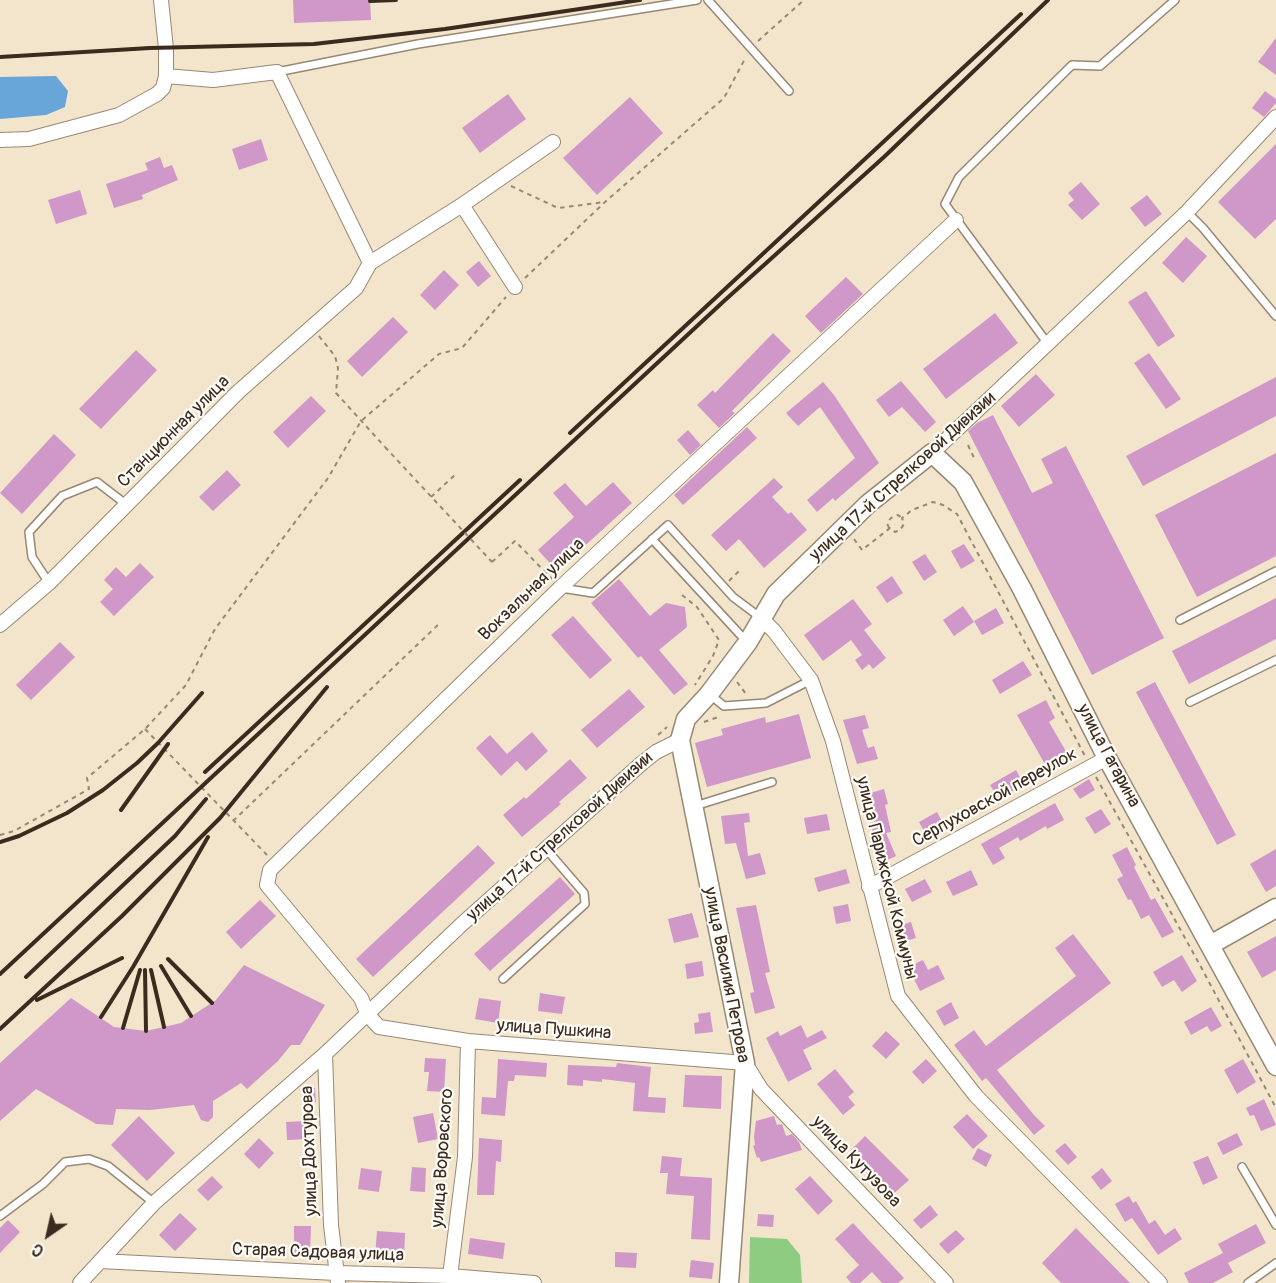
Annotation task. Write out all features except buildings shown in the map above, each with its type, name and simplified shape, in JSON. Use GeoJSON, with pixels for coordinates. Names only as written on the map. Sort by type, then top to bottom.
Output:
{"type":"FeatureCollection","features":[{"type":"Feature","properties":{"kind":"main road","name":"улица 17-й Стрелковой Дивизии"},"geometry":{"type":"LineString","coordinates":[[680,741],[686,719],[709,694],[748,642],[776,594],[868,504],[932,453]]}},
{"type":"Feature","properties":{"kind":"main road","name":"улица Гагарина"},"geometry":{"type":"LineString","coordinates":[[932,453],[963,482],[1022,589],[1107,758],[1276,1066]]}},
{"type":"Feature","properties":{"kind":"main road","name":"улица Василия Петрова"},"geometry":{"type":"LineString","coordinates":[[680,741],[745,1063],[729,1283]]}},
{"type":"Feature","properties":{"kind":"main road"},"geometry":{"type":"LineString","coordinates":[[1210,945],[1276,908]]}},
{"type":"Feature","properties":{"kind":"street"},"geometry":{"type":"LineString","coordinates":[[0,140],[29,139],[119,115],[157,94],[163,88],[166,76],[161,0]]}},
{"type":"Feature","properties":{"kind":"street"},"geometry":{"type":"LineString","coordinates":[[166,76],[213,80],[277,72],[370,263],[462,205],[553,142]]}},
{"type":"Feature","properties":{"kind":"street","name":"улица 17-й Стрелковой Дивизии"},"geometry":{"type":"LineString","coordinates":[[932,453],[1187,212],[1276,117]]}},
{"type":"Feature","properties":{"kind":"street"},"geometry":{"type":"LineString","coordinates":[[462,205],[515,287]]}},
{"type":"Feature","properties":{"kind":"street","name":"Вокзальная улица"},"geometry":{"type":"LineString","coordinates":[[276,864],[560,588],[957,220]]}},
{"type":"Feature","properties":{"kind":"street","name":"Станционная улица"},"geometry":{"type":"LineString","coordinates":[[0,625],[49,583],[238,392],[356,288],[370,263]]}},
{"type":"Feature","properties":{"kind":"street","name":"улица Парижской Коммуны"},"geometry":{"type":"LineString","coordinates":[[761,618],[774,631],[811,680],[833,741],[898,996],[976,1096],[1160,1283]]}},
{"type":"Feature","properties":{"kind":"street","name":"улица 17-й Стрелковой Дивизии"},"geometry":{"type":"LineString","coordinates":[[80,1283],[154,1203],[325,1054],[462,924],[656,752],[680,741]]}},
{"type":"Feature","properties":{"kind":"street","name":"Серпуховской переулок"},"geometry":{"type":"LineString","coordinates":[[869,887],[1107,758]]}},
{"type":"Feature","properties":{"kind":"street"},"geometry":{"type":"LineString","coordinates":[[276,864],[270,870],[267,885],[361,998],[368,1014]]}},
{"type":"Feature","properties":{"kind":"street","name":"улица Пушкина"},"geometry":{"type":"LineString","coordinates":[[368,1014],[379,1027],[468,1041],[745,1063]]}},
{"type":"Feature","properties":{"kind":"street","name":"улица Воровского"},"geometry":{"type":"LineString","coordinates":[[454,1279],[465,1157],[468,1041]]}},
{"type":"Feature","properties":{"kind":"street","name":"улица Дохтурова"},"geometry":{"type":"LineString","coordinates":[[325,1054],[331,1225],[337,1278]]}},
{"type":"Feature","properties":{"kind":"street","name":"улица Кутузова"},"geometry":{"type":"LineString","coordinates":[[745,1063],[761,1089],[946,1283]]}},
{"type":"Feature","properties":{"kind":"street","name":"Старая Садовая улица"},"geometry":{"type":"LineString","coordinates":[[100,1261],[337,1278],[454,1279],[534,1283]]}},
{"type":"Feature","properties":{"kind":"lane"},"geometry":{"type":"LineString","coordinates":[[277,72],[418,44],[697,0]]}},
{"type":"Feature","properties":{"kind":"lane"},"geometry":{"type":"LineString","coordinates":[[708,0],[789,91]]}},
{"type":"Feature","properties":{"kind":"lane"},"geometry":{"type":"LineString","coordinates":[[1048,344],[945,204],[959,177],[1072,65],[1100,66],[1175,0]]}},
{"type":"Feature","properties":{"kind":"lane"},"geometry":{"type":"LineString","coordinates":[[1187,212],[1276,316]]}},
{"type":"Feature","properties":{"kind":"lane"},"geometry":{"type":"LineString","coordinates":[[49,583],[32,557],[29,532],[62,496],[97,482],[127,504]]}},
{"type":"Feature","properties":{"kind":"lane"},"geometry":{"type":"LineString","coordinates":[[560,588],[593,593],[668,525],[733,597],[761,618]]}},
{"type":"Feature","properties":{"kind":"lane"},"geometry":{"type":"LineString","coordinates":[[652,539],[748,642]]}},
{"type":"Feature","properties":{"kind":"lane"},"geometry":{"type":"LineString","coordinates":[[1180,621],[1276,571]]}},
{"type":"Feature","properties":{"kind":"lane"},"geometry":{"type":"LineString","coordinates":[[1190,702],[1276,660]]}},
{"type":"Feature","properties":{"kind":"lane"},"geometry":{"type":"LineString","coordinates":[[709,694],[724,706],[766,703],[811,680]]}},
{"type":"Feature","properties":{"kind":"lane"},"geometry":{"type":"LineString","coordinates":[[693,807],[772,782]]}},
{"type":"Feature","properties":{"kind":"lane"},"geometry":{"type":"LineString","coordinates":[[503,979],[585,904],[584,893],[546,849]]}},
{"type":"Feature","properties":{"kind":"lane"},"geometry":{"type":"LineString","coordinates":[[0,1216],[44,1184],[65,1162],[89,1159],[108,1166],[154,1203]]}},
{"type":"Feature","properties":{"kind":"lane"},"geometry":{"type":"LineString","coordinates":[[1242,1167],[1276,1226]]}},
{"type":"Feature","properties":{"kind":"lane"},"geometry":{"type":"LineString","coordinates":[[1248,1283],[1276,1263]]}},
{"type":"Feature","properties":{"kind":"path"},"geometry":{"type":"LineString","coordinates":[[0,835],[14,831],[89,789],[87,778],[145,729],[186,685],[215,628],[328,477],[361,421],[439,354],[462,348],[515,287],[605,202],[724,98],[750,48],[804,0]]}},
{"type":"Feature","properties":{"kind":"path"},"geometry":{"type":"LineString","coordinates":[[497,181],[558,208],[605,202]]}},
{"type":"Feature","properties":{"kind":"path"},"geometry":{"type":"LineString","coordinates":[[311,328],[335,356],[338,368],[336,393],[492,562],[515,541],[560,588]]}},
{"type":"Feature","properties":{"kind":"path"},"geometry":{"type":"LineString","coordinates":[[968,445],[974,458]]}},
{"type":"Feature","properties":{"kind":"path"},"geometry":{"type":"LineString","coordinates":[[431,497],[456,474]]}},
{"type":"Feature","properties":{"kind":"path"},"geometry":{"type":"LineString","coordinates":[[902,518],[912,510],[933,502],[943,504],[957,514],[1090,767],[1276,1108]]}},
{"type":"Feature","properties":{"kind":"path"},"geometry":{"type":"LineString","coordinates":[[898,515],[902,518],[904,524],[900,530],[895,532],[890,528],[887,524],[891,518],[898,515]]}},
{"type":"Feature","properties":{"kind":"path"},"geometry":{"type":"LineString","coordinates":[[844,527],[862,550],[890,528]]}},
{"type":"Feature","properties":{"kind":"path"},"geometry":{"type":"LineString","coordinates":[[681,595],[698,607],[719,640],[713,656],[741,686],[752,704]]}},
{"type":"Feature","properties":{"kind":"path"},"geometry":{"type":"LineString","coordinates":[[233,821],[441,622]]}},
{"type":"Feature","properties":{"kind":"path"},"geometry":{"type":"LineString","coordinates":[[704,722],[723,715]]}},
{"type":"Feature","properties":{"kind":"path"},"geometry":{"type":"LineString","coordinates":[[145,729],[276,864]]}},
{"type":"Feature","properties":{"kind":"green space"},"geometry":{"type":"Polygon","coordinates":[[[750,1237],[787,1239],[800,1255],[802,1283],[749,1283],[750,1237]]]}},
{"type":"Feature","properties":{"kind":"water"},"geometry":{"type":"Polygon","coordinates":[[[56,76],[68,91],[65,107],[46,115],[0,119],[0,77],[56,76]]]}},
{"type":"Feature","properties":{"kind":"railway"},"geometry":{"type":"LineString","coordinates":[[370,1],[396,0]]}},
{"type":"Feature","properties":{"kind":"railway"},"geometry":{"type":"LineString","coordinates":[[0,57],[150,48],[314,44],[445,29],[640,0]]}},
{"type":"Feature","properties":{"kind":"railway"},"geometry":{"type":"LineString","coordinates":[[0,974],[724,301],[884,157],[1048,0]]}},
{"type":"Feature","properties":{"kind":"railway"},"geometry":{"type":"LineString","coordinates":[[570,433],[1021,14]]}},
{"type":"Feature","properties":{"kind":"railway"},"geometry":{"type":"LineString","coordinates":[[205,772],[520,480]]}},
{"type":"Feature","properties":{"kind":"railway"},"geometry":{"type":"LineString","coordinates":[[0,1029],[122,916],[220,818],[327,687]]}},
{"type":"Feature","properties":{"kind":"railway"},"geometry":{"type":"LineString","coordinates":[[0,842],[19,836],[67,813],[103,790],[158,743],[202,693]]}},
{"type":"Feature","properties":{"kind":"railway"},"geometry":{"type":"LineString","coordinates":[[121,810],[168,744]]}},
{"type":"Feature","properties":{"kind":"railway"},"geometry":{"type":"LineString","coordinates":[[26,977],[175,836],[206,799]]}},
{"type":"Feature","properties":{"kind":"railway"},"geometry":{"type":"LineString","coordinates":[[101,1017],[133,967],[208,837]]}},
{"type":"Feature","properties":{"kind":"railway"},"geometry":{"type":"LineString","coordinates":[[37,1000],[122,958]]}},
{"type":"Feature","properties":{"kind":"railway"},"geometry":{"type":"LineString","coordinates":[[168,959],[212,1003]]}},
{"type":"Feature","properties":{"kind":"railway"},"geometry":{"type":"LineString","coordinates":[[161,966],[191,1016]]}},
{"type":"Feature","properties":{"kind":"railway"},"geometry":{"type":"LineString","coordinates":[[123,1028],[140,970]]}},
{"type":"Feature","properties":{"kind":"railway"},"geometry":{"type":"LineString","coordinates":[[145,970],[146,1031]]}},
{"type":"Feature","properties":{"kind":"railway"},"geometry":{"type":"LineString","coordinates":[[151,970],[164,1027]]}}]}
